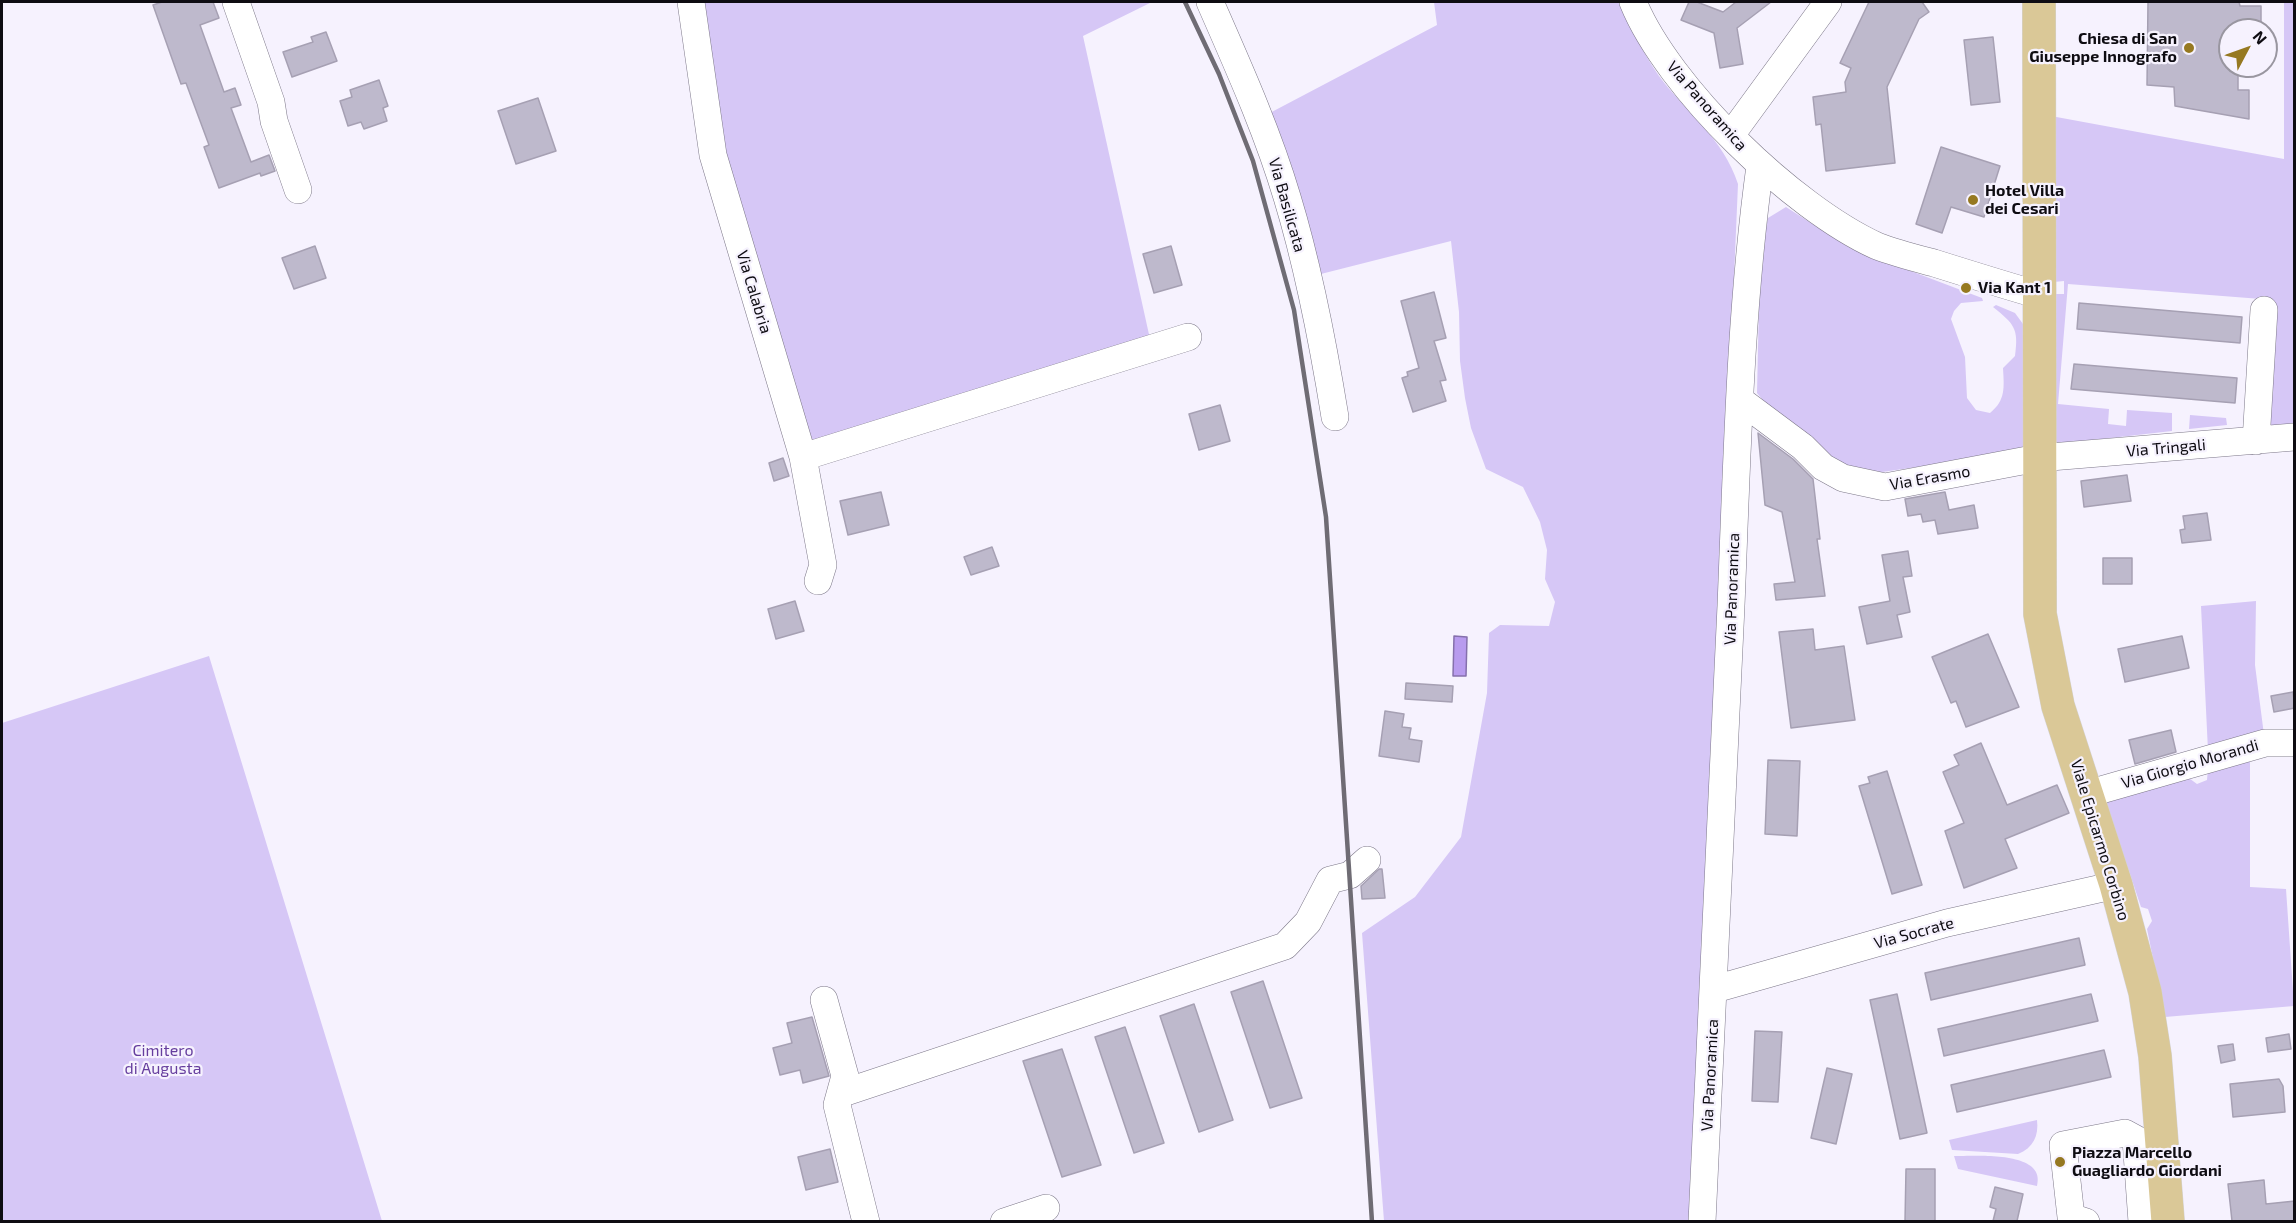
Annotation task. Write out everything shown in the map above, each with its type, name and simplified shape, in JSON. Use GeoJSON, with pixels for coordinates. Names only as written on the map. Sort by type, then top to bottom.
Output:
{"type":"FeatureCollection","features":[{"type":"Feature","properties":{"kind":"main road","name":"Viale Epicarmo Corbino"},"geometry":{"type":"LineString","coordinates":[[2039,2],[2040,614],[2058,706],[2116,885],[2145,992],[2155,1056],[2168,1221]]}},
{"type":"Feature","properties":{"kind":"street"},"geometry":{"type":"LineString","coordinates":[[236,2],[272,102],[274,121],[298,190]]}},
{"type":"Feature","properties":{"kind":"street","name":"Via Calabria"},"geometry":{"type":"LineString","coordinates":[[691,2],[712,155],[803,457],[822,566],[818,581]]}},
{"type":"Feature","properties":{"kind":"street","name":"Via Basilicata"},"geometry":{"type":"LineString","coordinates":[[1210,2],[1252,98],[1287,198],[1323,341],[1335,417]]}},
{"type":"Feature","properties":{"kind":"street","name":"Via Panoramica"},"geometry":{"type":"LineString","coordinates":[[1634,2],[1640,17],[1670,65],[1760,166],[1751,233],[1740,400],[1715,989],[1702,1221]]}},
{"type":"Feature","properties":{"kind":"street"},"geometry":{"type":"LineString","coordinates":[[1731,135],[1828,2]]}},
{"type":"Feature","properties":{"kind":"street"},"geometry":{"type":"LineString","coordinates":[[1760,166],[1820,211],[1879,246],[2038,295]]}},
{"type":"Feature","properties":{"kind":"street"},"geometry":{"type":"LineString","coordinates":[[2256,441],[2264,310]]}},
{"type":"Feature","properties":{"kind":"street"},"geometry":{"type":"LineString","coordinates":[[803,457],[1188,337]]}},
{"type":"Feature","properties":{"kind":"street","name":"Via Erasmo"},"geometry":{"type":"LineString","coordinates":[[1740,400],[1803,447],[1823,468],[1843,478],[1866,484],[1885,487],[2038,458]]}},
{"type":"Feature","properties":{"kind":"street","name":"Via Tringali"},"geometry":{"type":"LineString","coordinates":[[2038,458],[2295,438]]}},
{"type":"Feature","properties":{"kind":"street","name":"Via Giorgio Morandi"},"geometry":{"type":"LineString","coordinates":[[2087,794],[2265,742],[2295,743]]}},
{"type":"Feature","properties":{"kind":"street"},"geometry":{"type":"LineString","coordinates":[[840,1094],[1285,946],[1308,922],[1330,880],[1350,875],[1366,860]]}},
{"type":"Feature","properties":{"kind":"street","name":"Via Socrate"},"geometry":{"type":"LineString","coordinates":[[1715,989],[1947,923],[2116,885]]}},
{"type":"Feature","properties":{"kind":"street"},"geometry":{"type":"LineString","coordinates":[[824,1000],[845,1077],[837,1105],[866,1221]]}},
{"type":"Feature","properties":{"kind":"street"},"geometry":{"type":"LineString","coordinates":[[2086,1221],[2071,1217],[2063,1145],[2125,1133],[2136,1139],[2142,1221]]}},
{"type":"Feature","properties":{"kind":"street"},"geometry":{"type":"LineString","coordinates":[[1004,1221],[1046,1208]]}},
{"type":"Feature","properties":{"kind":"green space"},"geometry":{"type":"Polygon","coordinates":[[[696,2],[1152,2],[1083,36],[1150,339],[810,445],[719,161],[696,2]]]}},
{"type":"Feature","properties":{"kind":"green space"},"geometry":{"type":"Polygon","coordinates":[[[1434,2],[1620,2],[1637,40],[1653,67],[1724,153],[1738,184],[1702,1023],[1690,1221],[1384,1221],[1362,933],[1415,897],[1461,837],[1487,693],[1489,633],[1500,625],[1549,626],[1555,602],[1545,579],[1547,550],[1540,522],[1523,487],[1486,469],[1471,428],[1460,361],[1459,312],[1451,241],[1313,276],[1266,115],[1437,25],[1434,2]]]}},
{"type":"Feature","properties":{"kind":"green space"},"geometry":{"type":"Polygon","coordinates":[[[2284,2],[2294,2],[2294,429],[2270,429],[2265,420],[2274,300],[2068,284],[2058,404],[2109,409],[2108,424],[2126,426],[2127,410],[2172,413],[2172,431],[2058,444],[2053,438],[2055,294],[2064,294],[2064,281],[2054,282],[2051,116],[2284,159],[2284,2]]]}},
{"type":"Feature","properties":{"kind":"green space"},"geometry":{"type":"Polygon","coordinates":[[[1786,207],[1850,248],[1982,298],[1983,301],[1961,303],[1951,319],[1965,357],[1967,398],[1976,410],[1990,413],[1999,403],[2004,387],[2003,368],[2015,356],[2016,339],[2013,327],[1993,307],[1996,305],[2015,313],[2023,324],[2029,451],[1868,474],[1835,460],[1770,409],[1757,393],[1760,256],[1768,218],[1786,207]]]}},
{"type":"Feature","properties":{"kind":"green space"},"geometry":{"type":"Polygon","coordinates":[[[2190,415],[2226,418],[2227,425],[2189,429],[2190,415]]]}},
{"type":"Feature","properties":{"kind":"green space"},"geometry":{"type":"Polygon","coordinates":[[[2256,601],[2255,665],[2264,735],[2208,751],[2201,606],[2256,601]]]}},
{"type":"Feature","properties":{"kind":"green space","name":"Cimitero di Augusta"},"geometry":{"type":"Polygon","coordinates":[[[209,656],[382,1221],[2,1221],[2,723],[209,656]]]}},
{"type":"Feature","properties":{"kind":"green space"},"geometry":{"type":"Polygon","coordinates":[[[2250,755],[2250,887],[2286,889],[2294,1006],[2165,1017],[2147,929],[2152,921],[2148,909],[2141,907],[2105,800],[2182,773],[2197,784],[2207,780],[2208,767],[2250,755]]]}},
{"type":"Feature","properties":{"kind":"green space"},"geometry":{"type":"Polygon","coordinates":[[[2037,1120],[2034,1141],[2018,1154],[1952,1150],[1949,1140],[2037,1120]]]}},
{"type":"Feature","properties":{"kind":"green space"},"geometry":{"type":"Polygon","coordinates":[[[1954,1156],[1992,1156],[2020,1161],[2031,1166],[2037,1174],[2037,1186],[1958,1169],[1954,1156]]]}},
{"type":"Feature","properties":{"kind":"shaded area"},"geometry":{"type":"Polygon","coordinates":[[[1454,636],[1467,637],[1466,676],[1453,676],[1454,636]]]}},
{"type":"Feature","properties":{"kind":"building"},"geometry":{"type":"Polygon","coordinates":[[[162,2],[213,2],[219,18],[200,25],[224,92],[235,88],[241,105],[231,108],[251,162],[269,155],[275,171],[261,176],[260,173],[219,188],[204,147],[209,145],[186,83],[181,84],[153,5],[162,2]]]}},
{"type":"Feature","properties":{"kind":"building"},"geometry":{"type":"Polygon","coordinates":[[[1689,2],[1697,2],[1723,12],[1736,2],[1771,2],[1737,28],[1743,64],[1720,68],[1714,33],[1681,20],[1689,2]]]}},
{"type":"Feature","properties":{"kind":"building"},"geometry":{"type":"Polygon","coordinates":[[[1869,2],[1922,2],[1929,12],[1919,19],[1887,87],[1895,163],[1826,171],[1821,124],[1816,125],[1813,97],[1846,92],[1845,82],[1851,68],[1840,63],[1869,2]]]}},
{"type":"Feature","properties":{"kind":"building","name":"Chiesa di San Giuseppe Innografo"},"geometry":{"type":"Polygon","coordinates":[[[2148,2],[2239,2],[2240,6],[2261,6],[2261,18],[2218,18],[2218,78],[2238,78],[2238,90],[2249,90],[2249,119],[2175,106],[2174,87],[2147,85],[2148,2]]]}},
{"type":"Feature","properties":{"kind":"building"},"geometry":{"type":"Polygon","coordinates":[[[326,32],[337,61],[292,77],[283,52],[313,42],[311,37],[326,32]]]}},
{"type":"Feature","properties":{"kind":"building"},"geometry":{"type":"Polygon","coordinates":[[[1993,37],[2000,102],[1971,105],[1964,40],[1993,37]]]}},
{"type":"Feature","properties":{"kind":"building"},"geometry":{"type":"Polygon","coordinates":[[[379,80],[388,106],[383,108],[387,121],[364,129],[361,122],[348,126],[340,101],[352,97],[350,90],[379,80]]]}},
{"type":"Feature","properties":{"kind":"building"},"geometry":{"type":"Polygon","coordinates":[[[538,98],[556,151],[516,164],[498,111],[538,98]]]}},
{"type":"Feature","properties":{"kind":"building"},"geometry":{"type":"Polygon","coordinates":[[[1941,147],[2000,166],[1984,217],[1951,207],[1942,233],[1916,224],[1941,147]]]}},
{"type":"Feature","properties":{"kind":"building"},"geometry":{"type":"Polygon","coordinates":[[[315,246],[326,278],[294,289],[282,258],[315,246]]]}},
{"type":"Feature","properties":{"kind":"building"},"geometry":{"type":"Polygon","coordinates":[[[1171,246],[1182,285],[1154,293],[1143,254],[1171,246]]]}},
{"type":"Feature","properties":{"kind":"building"},"geometry":{"type":"Polygon","coordinates":[[[1434,292],[1446,338],[1434,341],[1446,380],[1440,381],[1446,401],[1413,412],[1402,378],[1408,376],[1407,372],[1419,368],[1401,301],[1434,292]]]}},
{"type":"Feature","properties":{"kind":"building"},"geometry":{"type":"Polygon","coordinates":[[[2079,303],[2242,317],[2240,343],[2077,329],[2079,303]]]}},
{"type":"Feature","properties":{"kind":"building"},"geometry":{"type":"Polygon","coordinates":[[[2074,364],[2237,378],[2235,403],[2071,389],[2074,364]]]}},
{"type":"Feature","properties":{"kind":"building"},"geometry":{"type":"Polygon","coordinates":[[[1220,405],[1230,441],[1199,450],[1189,414],[1220,405]]]}},
{"type":"Feature","properties":{"kind":"building"},"geometry":{"type":"Polygon","coordinates":[[[1758,433],[1793,459],[1813,479],[1820,539],[1817,539],[1825,596],[1776,600],[1774,584],[1795,582],[1782,512],[1765,505],[1758,433]]]}},
{"type":"Feature","properties":{"kind":"building"},"geometry":{"type":"Polygon","coordinates":[[[783,458],[789,476],[774,481],[769,463],[783,458]]]}},
{"type":"Feature","properties":{"kind":"building"},"geometry":{"type":"Polygon","coordinates":[[[2127,475],[2131,501],[2084,507],[2081,481],[2127,475]]]}},
{"type":"Feature","properties":{"kind":"building"},"geometry":{"type":"Polygon","coordinates":[[[881,492],[889,525],[848,535],[840,501],[881,492]]]}},
{"type":"Feature","properties":{"kind":"building"},"geometry":{"type":"Polygon","coordinates":[[[1945,492],[1949,510],[1974,505],[1978,528],[1938,534],[1935,520],[1923,522],[1921,514],[1908,516],[1905,499],[1945,492]]]}},
{"type":"Feature","properties":{"kind":"building"},"geometry":{"type":"Polygon","coordinates":[[[2207,513],[2211,540],[2182,543],[2180,530],[2185,529],[2183,516],[2207,513]]]}},
{"type":"Feature","properties":{"kind":"building"},"geometry":{"type":"Polygon","coordinates":[[[992,547],[999,566],[971,575],[964,557],[992,547]]]}},
{"type":"Feature","properties":{"kind":"building"},"geometry":{"type":"Polygon","coordinates":[[[1908,551],[1912,576],[1903,577],[1910,612],[1897,615],[1902,637],[1867,644],[1859,607],[1890,601],[1882,555],[1908,551]]]}},
{"type":"Feature","properties":{"kind":"building"},"geometry":{"type":"Polygon","coordinates":[[[2103,558],[2132,558],[2132,584],[2103,584],[2103,558]]]}},
{"type":"Feature","properties":{"kind":"building"},"geometry":{"type":"Polygon","coordinates":[[[795,601],[804,631],[776,639],[768,609],[795,601]]]}},
{"type":"Feature","properties":{"kind":"building"},"geometry":{"type":"Polygon","coordinates":[[[1813,629],[1815,650],[1844,646],[1855,720],[1791,728],[1779,632],[1813,629]]]}},
{"type":"Feature","properties":{"kind":"building"},"geometry":{"type":"Polygon","coordinates":[[[1988,634],[2019,707],[1966,727],[1956,701],[1951,703],[1932,657],[1988,634]]]}},
{"type":"Feature","properties":{"kind":"building"},"geometry":{"type":"Polygon","coordinates":[[[2182,636],[2189,668],[2125,682],[2118,649],[2182,636]]]}},
{"type":"Feature","properties":{"kind":"building"},"geometry":{"type":"Polygon","coordinates":[[[1406,683],[1453,686],[1452,702],[1405,699],[1406,683]]]}},
{"type":"Feature","properties":{"kind":"building"},"geometry":{"type":"Polygon","coordinates":[[[2293,692],[2295,708],[2274,712],[2271,696],[2293,692]]]}},
{"type":"Feature","properties":{"kind":"building"},"geometry":{"type":"Polygon","coordinates":[[[1385,711],[1404,714],[1402,727],[1411,728],[1409,739],[1422,741],[1419,762],[1379,756],[1385,711]]]}},
{"type":"Feature","properties":{"kind":"building"},"geometry":{"type":"Polygon","coordinates":[[[2171,730],[2176,752],[2135,764],[2129,740],[2171,730]]]}},
{"type":"Feature","properties":{"kind":"building"},"geometry":{"type":"Polygon","coordinates":[[[1981,743],[2007,805],[2057,785],[2069,813],[2005,839],[2017,868],[1964,888],[1945,831],[1964,823],[1943,772],[1959,765],[1954,755],[1981,743]]]}},
{"type":"Feature","properties":{"kind":"building"},"geometry":{"type":"Polygon","coordinates":[[[1768,760],[1800,761],[1797,836],[1765,834],[1768,760]]]}},
{"type":"Feature","properties":{"kind":"building"},"geometry":{"type":"Polygon","coordinates":[[[1887,771],[1922,885],[1892,894],[1859,786],[1870,783],[1868,777],[1887,771]]]}},
{"type":"Feature","properties":{"kind":"building"},"geometry":{"type":"Polygon","coordinates":[[[1379,869],[1382,869],[1385,898],[1362,899],[1361,886],[1379,869]]]}},
{"type":"Feature","properties":{"kind":"building"},"geometry":{"type":"Polygon","coordinates":[[[2079,938],[2085,965],[1931,1000],[1925,973],[2079,938]]]}},
{"type":"Feature","properties":{"kind":"building"},"geometry":{"type":"Polygon","coordinates":[[[1263,981],[1302,1098],[1270,1108],[1231,992],[1263,981]]]}},
{"type":"Feature","properties":{"kind":"building"},"geometry":{"type":"Polygon","coordinates":[[[1897,994],[1927,1133],[1900,1139],[1870,1000],[1897,994]]]}},
{"type":"Feature","properties":{"kind":"building"},"geometry":{"type":"Polygon","coordinates":[[[2091,994],[2098,1021],[1944,1056],[1938,1029],[2091,994]]]}},
{"type":"Feature","properties":{"kind":"building"},"geometry":{"type":"Polygon","coordinates":[[[1194,1004],[1233,1120],[1199,1132],[1160,1016],[1194,1004]]]}},
{"type":"Feature","properties":{"kind":"building"},"geometry":{"type":"Polygon","coordinates":[[[812,1017],[829,1076],[803,1083],[800,1070],[780,1075],[773,1048],[792,1043],[787,1023],[812,1017]]]}},
{"type":"Feature","properties":{"kind":"building"},"geometry":{"type":"Polygon","coordinates":[[[1125,1027],[1164,1143],[1134,1153],[1095,1037],[1125,1027]]]}},
{"type":"Feature","properties":{"kind":"building"},"geometry":{"type":"Polygon","coordinates":[[[1755,1031],[1782,1032],[1778,1102],[1752,1101],[1755,1031]]]}},
{"type":"Feature","properties":{"kind":"building"},"geometry":{"type":"Polygon","coordinates":[[[2289,1034],[2291,1049],[2268,1052],[2266,1038],[2289,1034]]]}},
{"type":"Feature","properties":{"kind":"building"},"geometry":{"type":"Polygon","coordinates":[[[2233,1044],[2235,1060],[2221,1063],[2218,1046],[2233,1044]]]}},
{"type":"Feature","properties":{"kind":"building"},"geometry":{"type":"Polygon","coordinates":[[[1062,1049],[1101,1165],[1062,1177],[1023,1061],[1062,1049]]]}},
{"type":"Feature","properties":{"kind":"building"},"geometry":{"type":"Polygon","coordinates":[[[2104,1050],[2111,1077],[1957,1112],[1951,1085],[2104,1050]]]}},
{"type":"Feature","properties":{"kind":"building"},"geometry":{"type":"Polygon","coordinates":[[[1827,1068],[1852,1074],[1836,1144],[1811,1138],[1827,1068]]]}},
{"type":"Feature","properties":{"kind":"building"},"geometry":{"type":"Polygon","coordinates":[[[2279,1079],[2283,1086],[2285,1112],[2233,1117],[2230,1084],[2279,1079]]]}},
{"type":"Feature","properties":{"kind":"building"},"geometry":{"type":"Polygon","coordinates":[[[830,1149],[838,1182],[806,1190],[798,1157],[830,1149]]]}},
{"type":"Feature","properties":{"kind":"building"},"geometry":{"type":"Polygon","coordinates":[[[1906,1169],[1935,1169],[1935,1221],[1905,1221],[1906,1169]]]}},
{"type":"Feature","properties":{"kind":"building"},"geometry":{"type":"Polygon","coordinates":[[[2264,1180],[2266,1204],[2295,1201],[2295,1221],[2232,1221],[2228,1184],[2264,1180]]]}},
{"type":"Feature","properties":{"kind":"building"},"geometry":{"type":"Polygon","coordinates":[[[1995,1187],[2023,1194],[2017,1221],[1993,1221],[1996,1209],[1990,1207],[1995,1187]]]}},
{"type":"Feature","properties":{"kind":"railway"},"geometry":{"type":"LineString","coordinates":[[1185,2],[1219,74],[1253,161],[1294,310],[1326,517],[1372,1222]]}},
{"type":"Feature","properties":{"kind":"place","name":"Chiesa di San Giuseppe Innografo"},"geometry":{"type":"Point","coordinates":[2189,48]}},
{"type":"Feature","properties":{"kind":"place","name":"Hotel Villa dei Cesari"},"geometry":{"type":"Point","coordinates":[1973,200]}},
{"type":"Feature","properties":{"kind":"place","name":"Via Kant 1"},"geometry":{"type":"Point","coordinates":[1966,288]}},
{"type":"Feature","properties":{"kind":"place","name":"Piazza Marcello Guagliardo Giordani"},"geometry":{"type":"Point","coordinates":[2060,1162]}}]}
